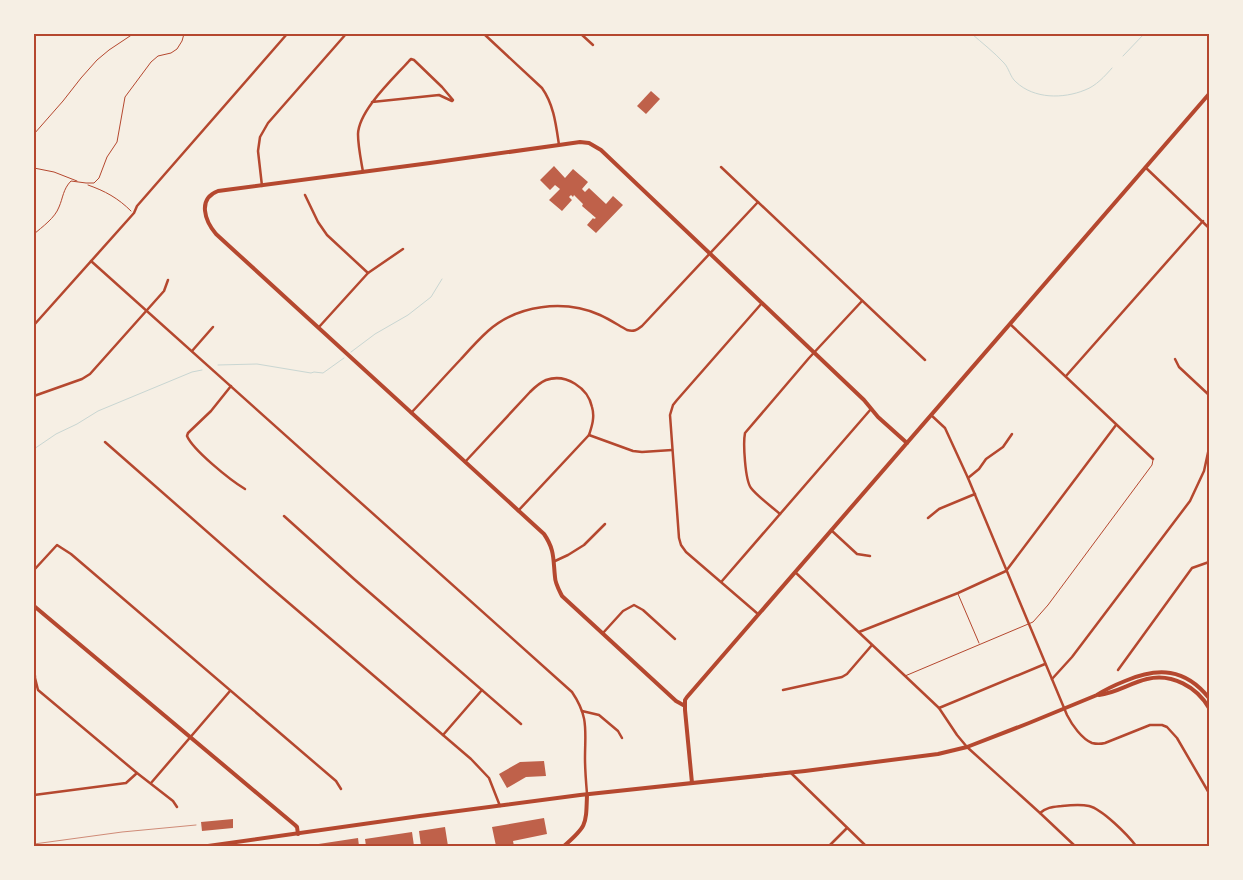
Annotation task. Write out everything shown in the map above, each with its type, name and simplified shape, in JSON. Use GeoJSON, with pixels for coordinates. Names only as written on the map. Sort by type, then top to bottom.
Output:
{"type":"FeatureCollection","features":[{"type":"Feature","properties":{"kind":"street"},"geometry":{"type":"LineString","coordinates":[[34,325],[134,213],[137,206],[287,34]]}},
{"type":"Feature","properties":{"kind":"street"},"geometry":{"type":"LineString","coordinates":[[262,186],[258,151],[260,137],[268,123],[346,34]]}},
{"type":"Feature","properties":{"kind":"street"},"geometry":{"type":"LineString","coordinates":[[484,34],[542,88],[552,105],[559,145]]}},
{"type":"Feature","properties":{"kind":"street"},"geometry":{"type":"LineString","coordinates":[[581,34],[593,44]]}},
{"type":"Feature","properties":{"kind":"street"},"geometry":{"type":"LineString","coordinates":[[363,172],[358,134],[363,116],[372,102],[411,59],[442,87],[453,100],[439,94],[372,102]]}},
{"type":"Feature","properties":{"kind":"street"},"geometry":{"type":"LineString","coordinates":[[692,783],[685,706],[685,700],[689,694],[1209,94]]}},
{"type":"Feature","properties":{"kind":"street"},"geometry":{"type":"LineString","coordinates":[[685,706],[679,703],[562,596],[555,579],[550,542],[544,534],[216,234],[208,222],[205,203],[207,197],[218,192],[580,142],[589,143],[602,150],[864,400],[878,417],[907,442]]}},
{"type":"Feature","properties":{"kind":"street"},"geometry":{"type":"LineString","coordinates":[[721,167],[925,360]]}},
{"type":"Feature","properties":{"kind":"street"},"geometry":{"type":"LineString","coordinates":[[1145,167],[1209,228]]}},
{"type":"Feature","properties":{"kind":"street"},"geometry":{"type":"LineString","coordinates":[[305,195],[318,222],[327,235],[368,273]]}},
{"type":"Feature","properties":{"kind":"street"},"geometry":{"type":"LineString","coordinates":[[411,413],[489,330],[510,316],[542,307],[564,307],[593,312],[627,330],[637,331],[758,202]]}},
{"type":"Feature","properties":{"kind":"street"},"geometry":{"type":"LineString","coordinates":[[1066,376],[1203,221]]}},
{"type":"Feature","properties":{"kind":"street"},"geometry":{"type":"LineString","coordinates":[[318,328],[368,273],[403,249]]}},
{"type":"Feature","properties":{"kind":"street"},"geometry":{"type":"LineString","coordinates":[[91,261],[566,686],[576,698],[586,722],[586,818],[584,826],[578,834],[564,846]]}},
{"type":"Feature","properties":{"kind":"street"},"geometry":{"type":"LineString","coordinates":[[34,396],[86,376],[147,311],[164,291],[168,280]]}},
{"type":"Feature","properties":{"kind":"street"},"geometry":{"type":"LineString","coordinates":[[780,514],[753,490],[749,484],[744,436],[748,428],[862,301]]}},
{"type":"Feature","properties":{"kind":"street"},"geometry":{"type":"LineString","coordinates":[[758,614],[681,545],[670,415],[675,402],[762,303]]}},
{"type":"Feature","properties":{"kind":"street"},"geometry":{"type":"LineString","coordinates":[[1010,324],[1153,459]]}},
{"type":"Feature","properties":{"kind":"street"},"geometry":{"type":"LineString","coordinates":[[192,351],[213,327]]}},
{"type":"Feature","properties":{"kind":"street"},"geometry":{"type":"LineString","coordinates":[[1175,359],[1180,367],[1209,395]]}},
{"type":"Feature","properties":{"kind":"street"},"geometry":{"type":"LineString","coordinates":[[465,462],[537,385],[554,379],[562,379],[578,385],[590,399],[593,409],[593,422],[589,435],[518,511]]}},
{"type":"Feature","properties":{"kind":"street"},"geometry":{"type":"LineString","coordinates":[[231,386],[187,436],[192,445],[228,477],[245,489]]}},
{"type":"Feature","properties":{"kind":"street"},"geometry":{"type":"LineString","coordinates":[[722,582],[871,409]]}},
{"type":"Feature","properties":{"kind":"street"},"geometry":{"type":"LineString","coordinates":[[931,415],[946,428],[1069,720],[1084,738],[1094,744],[1105,743],[1154,724],[1167,727],[1177,738],[1209,792]]}},
{"type":"Feature","properties":{"kind":"street"},"geometry":{"type":"LineString","coordinates":[[859,632],[958,593],[1006,571],[1116,425]]}},
{"type":"Feature","properties":{"kind":"street"},"geometry":{"type":"LineString","coordinates":[[968,478],[986,459],[1003,447],[1012,434]]}},
{"type":"Feature","properties":{"kind":"street"},"geometry":{"type":"LineString","coordinates":[[589,435],[633,451],[672,450]]}},
{"type":"Feature","properties":{"kind":"street"},"geometry":{"type":"LineString","coordinates":[[105,442],[471,759],[489,778],[500,806]]}},
{"type":"Feature","properties":{"kind":"street"},"geometry":{"type":"LineString","coordinates":[[1052,679],[1072,657],[1190,501],[1204,471],[1209,448]]}},
{"type":"Feature","properties":{"kind":"street"},"geometry":{"type":"LineString","coordinates":[[928,518],[939,509],[975,494]]}},
{"type":"Feature","properties":{"kind":"street"},"geometry":{"type":"LineString","coordinates":[[284,516],[361,586],[521,724]]}},
{"type":"Feature","properties":{"kind":"street"},"geometry":{"type":"LineString","coordinates":[[554,561],[584,545],[605,524]]}},
{"type":"Feature","properties":{"kind":"street"},"geometry":{"type":"LineString","coordinates":[[831,530],[857,554],[870,556]]}},
{"type":"Feature","properties":{"kind":"street"},"geometry":{"type":"LineString","coordinates":[[34,570],[57,545],[71,554],[336,781],[341,789]]}},
{"type":"Feature","properties":{"kind":"street"},"geometry":{"type":"LineString","coordinates":[[1118,670],[1192,568],[1209,562]]}},
{"type":"Feature","properties":{"kind":"street"},"geometry":{"type":"LineString","coordinates":[[795,572],[940,708],[967,747],[1075,846]]}},
{"type":"Feature","properties":{"kind":"street"},"geometry":{"type":"LineString","coordinates":[[602,634],[623,611],[634,605],[643,610],[675,639]]}},
{"type":"Feature","properties":{"kind":"street"},"geometry":{"type":"LineString","coordinates":[[34,606],[297,827],[298,834]]}},
{"type":"Feature","properties":{"kind":"street"},"geometry":{"type":"LineString","coordinates":[[782,690],[842,677],[872,645]]}},
{"type":"Feature","properties":{"kind":"street"},"geometry":{"type":"LineString","coordinates":[[940,708],[1045,664]]}},
{"type":"Feature","properties":{"kind":"street"},"geometry":{"type":"LineString","coordinates":[[34,666],[34,678],[38,690],[151,783],[177,807]]}},
{"type":"Feature","properties":{"kind":"street"},"geometry":{"type":"LineString","coordinates":[[210,846],[420,816],[938,754],[967,747],[1064,709],[1132,678],[1159,672],[1186,678],[1209,698]]}},
{"type":"Feature","properties":{"kind":"street"},"geometry":{"type":"LineString","coordinates":[[1097,695],[1109,694],[1147,679],[1169,678],[1193,689],[1209,708]]}},
{"type":"Feature","properties":{"kind":"street"},"geometry":{"type":"LineString","coordinates":[[443,735],[482,690]]}},
{"type":"Feature","properties":{"kind":"street"},"geometry":{"type":"LineString","coordinates":[[151,783],[230,691]]}},
{"type":"Feature","properties":{"kind":"street"},"geometry":{"type":"LineString","coordinates":[[582,711],[599,715],[618,731],[622,738]]}},
{"type":"Feature","properties":{"kind":"street"},"geometry":{"type":"LineString","coordinates":[[790,772],[866,846]]}},
{"type":"Feature","properties":{"kind":"street"},"geometry":{"type":"LineString","coordinates":[[34,795],[126,783],[137,773]]}},
{"type":"Feature","properties":{"kind":"street"},"geometry":{"type":"LineString","coordinates":[[1040,813],[1050,807],[1076,805],[1093,807],[1108,818],[1136,846]]}},
{"type":"Feature","properties":{"kind":"street"},"geometry":{"type":"LineString","coordinates":[[828,846],[847,828]]}},
{"type":"Feature","properties":{"kind":"lane"},"geometry":{"type":"LineString","coordinates":[[905,676],[1033,622],[1152,465],[1153,459]]}},
{"type":"Feature","properties":{"kind":"lane"},"geometry":{"type":"LineString","coordinates":[[958,593],[980,644]]}},
{"type":"Feature","properties":{"kind":"path"},"geometry":{"type":"LineString","coordinates":[[34,134],[97,60],[133,34]]}},
{"type":"Feature","properties":{"kind":"path"},"geometry":{"type":"LineString","coordinates":[[34,168],[54,172],[86,184],[94,183],[100,178],[108,157],[117,142],[125,97],[151,62],[158,56],[171,53],[177,49],[184,34]]}},
{"type":"Feature","properties":{"kind":"path"},"geometry":{"type":"LineString","coordinates":[[34,234],[59,209],[66,185],[71,181],[99,188],[116,197],[134,213]]}},
{"type":"Feature","properties":{"kind":"building"},"geometry":{"type":"Polygon","coordinates":[[[651,91],[660,99],[646,114],[637,106],[651,91]]]}},
{"type":"Feature","properties":{"kind":"building"},"geometry":{"type":"Polygon","coordinates":[[[554,166],[565,178],[573,169],[588,182],[582,189],[585,192],[589,188],[606,204],[613,196],[623,205],[596,233],[587,225],[593,218],[596,218],[582,206],[583,204],[574,195],[569,197],[572,200],[562,211],[549,200],[560,189],[555,185],[550,190],[540,180],[554,166]]]}},
{"type":"Feature","properties":{"kind":"building"},"geometry":{"type":"Polygon","coordinates":[[[544,761],[546,776],[526,777],[507,788],[499,774],[520,762],[544,761]]]}},
{"type":"Feature","properties":{"kind":"building"},"geometry":{"type":"Polygon","coordinates":[[[544,818],[547,834],[513,841],[514,846],[496,846],[492,827],[544,818]]]}},
{"type":"Feature","properties":{"kind":"building"},"geometry":{"type":"Polygon","coordinates":[[[233,819],[233,828],[202,831],[201,822],[233,819]]]}},
{"type":"Feature","properties":{"kind":"building"},"geometry":{"type":"Polygon","coordinates":[[[445,827],[448,846],[421,846],[419,831],[445,827]]]}},
{"type":"Feature","properties":{"kind":"building"},"geometry":{"type":"Polygon","coordinates":[[[412,832],[414,846],[366,846],[365,839],[412,832]]]}},
{"type":"Feature","properties":{"kind":"building"},"geometry":{"type":"Polygon","coordinates":[[[358,838],[359,846],[312,846],[312,845],[358,838]]]}},
{"type":"Feature","properties":{"kind":"waterway"},"geometry":{"type":"LineString","coordinates":[[972,34],[1004,63],[1016,82],[1031,92],[1049,96],[1076,93],[1097,83],[1112,68]]}},
{"type":"Feature","properties":{"kind":"waterway"},"geometry":{"type":"LineString","coordinates":[[1123,56],[1144,34]]}},
{"type":"Feature","properties":{"kind":"waterway"},"geometry":{"type":"LineString","coordinates":[[351,352],[375,334],[408,315],[431,297],[442,279]]}},
{"type":"Feature","properties":{"kind":"waterway"},"geometry":{"type":"LineString","coordinates":[[218,365],[257,364],[311,373],[323,373],[344,358]]}},
{"type":"Feature","properties":{"kind":"waterway"},"geometry":{"type":"LineString","coordinates":[[34,449],[56,434],[98,411],[192,372],[202,370]]}},
{"type":"Feature","properties":{"kind":"railway"},"geometry":{"type":"LineString","coordinates":[[34,844],[122,832],[196,825]]}}]}
